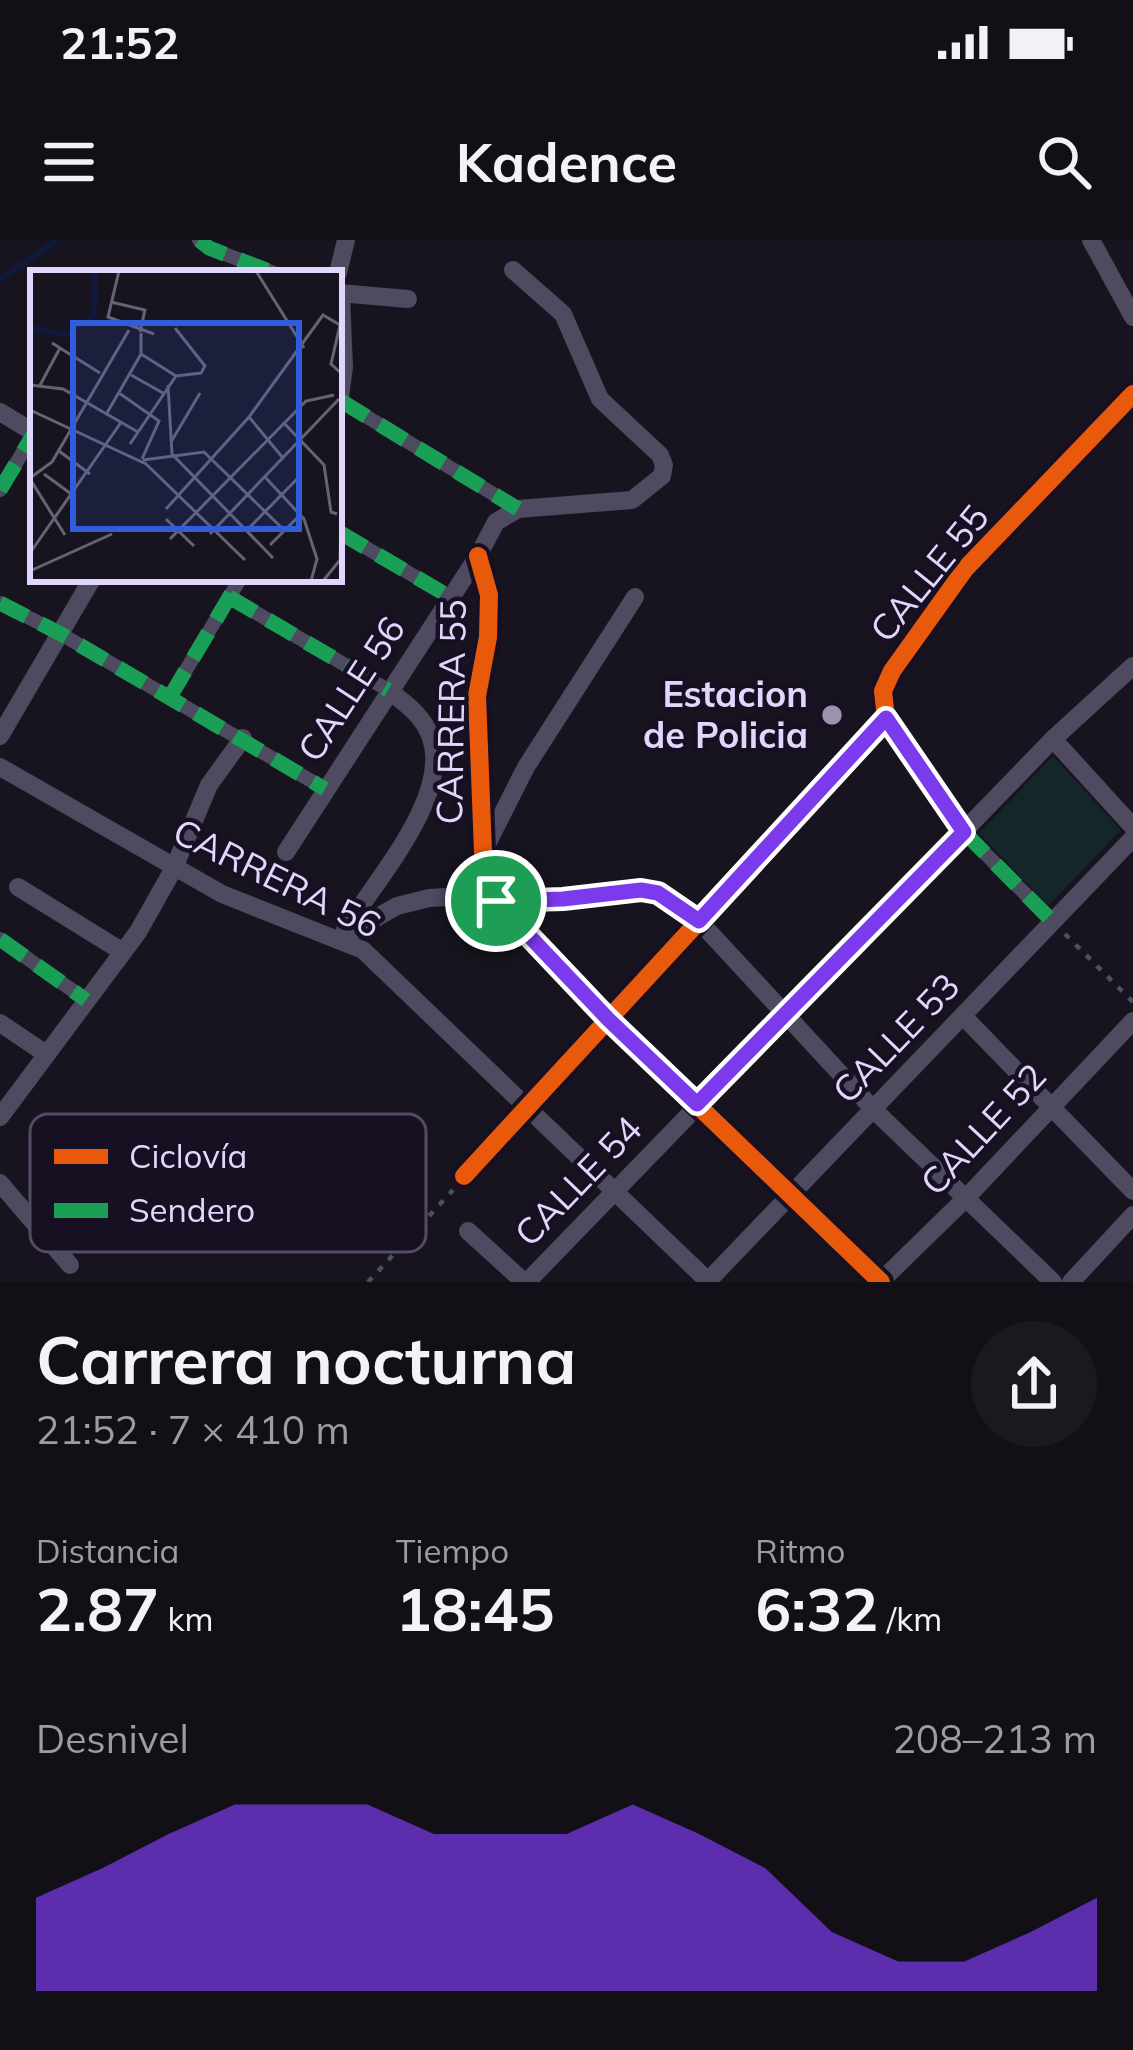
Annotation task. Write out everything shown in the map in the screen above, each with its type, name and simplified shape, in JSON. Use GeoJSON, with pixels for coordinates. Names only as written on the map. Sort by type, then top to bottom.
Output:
{"type":"FeatureCollection","features":[{"type":"Feature","properties":{"kind":"street"},"geometry":{"type":"LineString","coordinates":[[199,240],[266,270]]}},
{"type":"Feature","properties":{"kind":"street"},"geometry":{"type":"LineString","coordinates":[[339,270],[346,240]]}},
{"type":"Feature","properties":{"kind":"street"},"geometry":{"type":"LineString","coordinates":[[1091,240],[1133,317]]}},
{"type":"Feature","properties":{"kind":"street"},"geometry":{"type":"LineString","coordinates":[[342,403],[518,509],[632,500],[662,476],[660,455],[594,391],[563,314],[513,270]]}},
{"type":"Feature","properties":{"kind":"street"},"geometry":{"type":"LineString","coordinates":[[342,294],[408,299]]}},
{"type":"Feature","properties":{"kind":"street"},"geometry":{"type":"LineString","coordinates":[[342,330],[342,384]]}},
{"type":"Feature","properties":{"kind":"street","name":"CALLE 55"},"geometry":{"type":"LineString","coordinates":[[886,718],[883,691],[892,671],[964,569],[1133,394]]}},
{"type":"Feature","properties":{"kind":"street"},"geometry":{"type":"LineString","coordinates":[[0,412],[30,432]]}},
{"type":"Feature","properties":{"kind":"street"},"geometry":{"type":"LineString","coordinates":[[0,490],[30,439]]}},
{"type":"Feature","properties":{"kind":"street","name":"CALLE 56"},"geometry":{"type":"LineString","coordinates":[[286,852],[496,522],[518,509]]}},
{"type":"Feature","properties":{"kind":"street"},"geometry":{"type":"LineString","coordinates":[[342,534],[450,597]]}},
{"type":"Feature","properties":{"kind":"street","name":"CARRERA 55"},"geometry":{"type":"LineString","coordinates":[[478,556],[489,595],[488,637],[477,696],[483,852],[496,901],[608,1019],[881,1282]]}},
{"type":"Feature","properties":{"kind":"street"},"geometry":{"type":"LineString","coordinates":[[0,736],[90,582]]}},
{"type":"Feature","properties":{"kind":"street"},"geometry":{"type":"LineString","coordinates":[[170,697],[238,582]]}},
{"type":"Feature","properties":{"kind":"street"},"geometry":{"type":"LineString","coordinates":[[229,597],[388,690],[415,711],[430,734],[436,759],[432,787],[408,834],[339,939]]}},
{"type":"Feature","properties":{"kind":"street"},"geometry":{"type":"LineString","coordinates":[[483,852],[526,767],[635,597]]}},
{"type":"Feature","properties":{"kind":"street"},"geometry":{"type":"LineString","coordinates":[[0,603],[325,789]]}},
{"type":"Feature","properties":{"kind":"street","name":"CALLE 54"},"geometry":{"type":"LineString","coordinates":[[525,1282],[1053,739],[1133,666]]}},
{"type":"Feature","properties":{"kind":"street"},"geometry":{"type":"LineString","coordinates":[[464,1176],[886,718],[964,832],[1053,922]]}},
{"type":"Feature","properties":{"kind":"street"},"geometry":{"type":"LineString","coordinates":[[1,1113],[123,952],[174,868],[209,785],[242,738]]}},
{"type":"Feature","properties":{"kind":"street"},"geometry":{"type":"LineString","coordinates":[[1053,739],[1133,827]]}},
{"type":"Feature","properties":{"kind":"street","name":"CARRERA 56"},"geometry":{"type":"LineString","coordinates":[[0,767],[222,894],[363,950],[708,1282]]}},
{"type":"Feature","properties":{"kind":"street","name":"CALLE 53"},"geometry":{"type":"LineString","coordinates":[[708,1282],[1133,838]]}},
{"type":"Feature","properties":{"kind":"street"},"geometry":{"type":"LineString","coordinates":[[18,887],[123,952]]}},
{"type":"Feature","properties":{"kind":"street"},"geometry":{"type":"LineString","coordinates":[[339,939],[397,906],[446,897],[496,901],[641,890],[658,893],[699,921],[874,1110],[1053,1282]]}},
{"type":"Feature","properties":{"kind":"street"},"geometry":{"type":"LineString","coordinates":[[0,939],[86,1000]]}},
{"type":"Feature","properties":{"kind":"street"},"geometry":{"type":"LineString","coordinates":[[963,1016],[1133,1191]]}},
{"type":"Feature","properties":{"kind":"street","name":"CALLE 52"},"geometry":{"type":"LineString","coordinates":[[881,1282],[1133,1021]]}},
{"type":"Feature","properties":{"kind":"street"},"geometry":{"type":"LineString","coordinates":[[0,1023],[46,1054]]}},
{"type":"Feature","properties":{"kind":"street"},"geometry":{"type":"LineString","coordinates":[[0,1183],[30,1218]]}},
{"type":"Feature","properties":{"kind":"street"},"geometry":{"type":"LineString","coordinates":[[1071,1282],[1133,1215]]}},
{"type":"Feature","properties":{"kind":"street"},"geometry":{"type":"LineString","coordinates":[[468,1231],[525,1282]]}},
{"type":"Feature","properties":{"kind":"street"},"geometry":{"type":"LineString","coordinates":[[59,1252],[70,1265]]}},
{"type":"Feature","properties":{"kind":"path"},"geometry":{"type":"LineString","coordinates":[[1053,922],[1133,1002]]}},
{"type":"Feature","properties":{"kind":"path"},"geometry":{"type":"LineString","coordinates":[[426,1222],[464,1176]]}},
{"type":"Feature","properties":{"kind":"path"},"geometry":{"type":"LineString","coordinates":[[368,1282],[397,1252]]}},
{"type":"Feature","properties":{"kind":"shaded area"},"geometry":{"type":"Polygon","coordinates":[[[1053,756],[1121,830],[1048,906],[979,833],[1053,756]]]}},
{"type":"Feature","properties":{"kind":"waterway"},"geometry":{"type":"LineString","coordinates":[[0,280],[57,240]]}},
{"type":"Feature","properties":{"kind":"marked path"},"geometry":{"type":"LineString","coordinates":[[199,240],[266,270]]}},
{"type":"Feature","properties":{"kind":"marked path"},"geometry":{"type":"LineString","coordinates":[[342,402],[518,509]]}},
{"type":"Feature","properties":{"kind":"marked path"},"geometry":{"type":"LineString","coordinates":[[0,490],[30,440]]}},
{"type":"Feature","properties":{"kind":"marked path"},"geometry":{"type":"LineString","coordinates":[[342,534],[450,597]]}},
{"type":"Feature","properties":{"kind":"marked path"},"geometry":{"type":"LineString","coordinates":[[170,697],[238,582]]}},
{"type":"Feature","properties":{"kind":"marked path"},"geometry":{"type":"LineString","coordinates":[[229,597],[388,690]]}},
{"type":"Feature","properties":{"kind":"marked path"},"geometry":{"type":"LineString","coordinates":[[0,603],[325,789]]}},
{"type":"Feature","properties":{"kind":"marked path"},"geometry":{"type":"LineString","coordinates":[[964,832],[1053,922]]}},
{"type":"Feature","properties":{"kind":"marked path"},"geometry":{"type":"LineString","coordinates":[[0,939],[86,1000]]}},
{"type":"Feature","properties":{"kind":"cycle path"},"geometry":{"type":"LineString","coordinates":[[464,1176],[886,718],[883,691],[892,671],[965,569],[1133,394]]}},
{"type":"Feature","properties":{"kind":"cycle path"},"geometry":{"type":"LineString","coordinates":[[478,556],[489,595],[488,637],[477,696],[483,852],[496,901],[608,1019],[881,1282]]}},
{"type":"Feature","properties":{"kind":"place","name":"Estacion de Policia"},"geometry":{"type":"Point","coordinates":[832,715]}},
{"type":"Feature","properties":{"kind":"route"},"geometry":{"type":"LineString","coordinates":[[886,718],[964,832],[697,1104],[496,901],[641,890],[668,898],[699,921],[886,718]]}}]}
